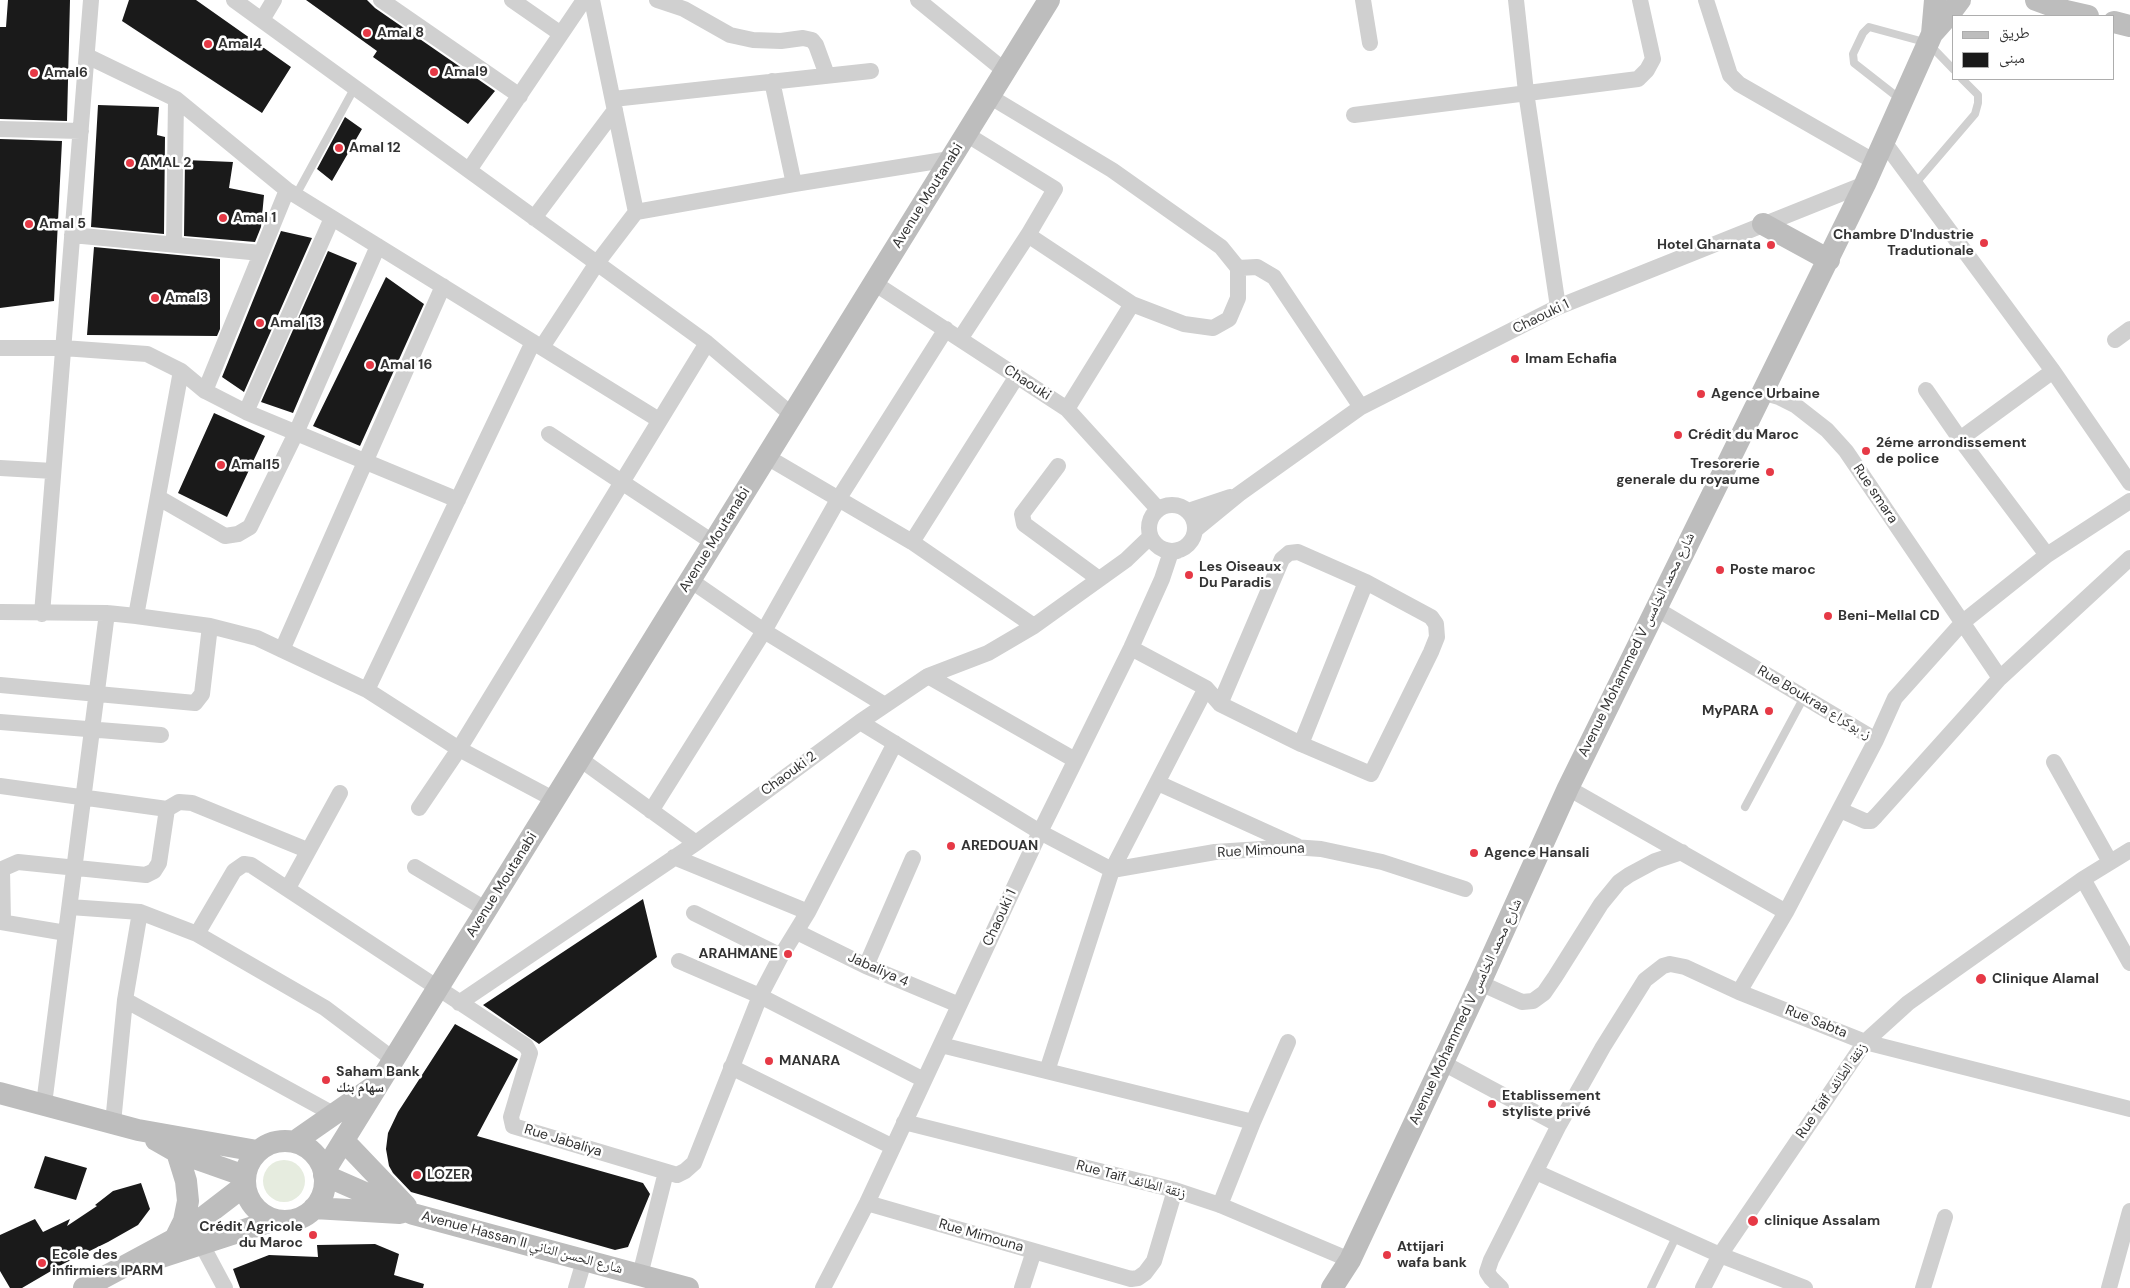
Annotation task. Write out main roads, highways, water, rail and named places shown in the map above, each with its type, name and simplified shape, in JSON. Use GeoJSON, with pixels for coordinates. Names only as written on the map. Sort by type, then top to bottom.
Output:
{"type":"FeatureCollection","features":[{"type":"Feature","properties":{"kind":"place","name":"Amal 8"},"geometry":{"type":"Point","coordinates":[367,33]}},
{"type":"Feature","properties":{"kind":"place","name":"Amal4"},"geometry":{"type":"Point","coordinates":[208,44]}},
{"type":"Feature","properties":{"kind":"place","name":"Amal9"},"geometry":{"type":"Point","coordinates":[434,72]}},
{"type":"Feature","properties":{"kind":"place","name":"Amal6"},"geometry":{"type":"Point","coordinates":[34,73]}},
{"type":"Feature","properties":{"kind":"place","name":"Amal 12"},"geometry":{"type":"Point","coordinates":[339,148]}},
{"type":"Feature","properties":{"kind":"place","name":"AMAL 2"},"geometry":{"type":"Point","coordinates":[130,163]}},
{"type":"Feature","properties":{"kind":"place","name":"Amal 1"},"geometry":{"type":"Point","coordinates":[223,218]}},
{"type":"Feature","properties":{"kind":"place","name":"Amal 5"},"geometry":{"type":"Point","coordinates":[29,224]}},
{"type":"Feature","properties":{"kind":"place","name":"Chambre D'Industrie Tradutionale"},"geometry":{"type":"Point","coordinates":[1984,243]}},
{"type":"Feature","properties":{"kind":"place","name":"Hotel Gharnata"},"geometry":{"type":"Point","coordinates":[1771,245]}},
{"type":"Feature","properties":{"kind":"place","name":"Amal3"},"geometry":{"type":"Point","coordinates":[155,298]}},
{"type":"Feature","properties":{"kind":"place","name":"Amal 13"},"geometry":{"type":"Point","coordinates":[260,323]}},
{"type":"Feature","properties":{"kind":"place","name":"Imam Echafia"},"geometry":{"type":"Point","coordinates":[1515,359]}},
{"type":"Feature","properties":{"kind":"place","name":"Amal 16"},"geometry":{"type":"Point","coordinates":[370,365]}},
{"type":"Feature","properties":{"kind":"place","name":"Agence Urbaine"},"geometry":{"type":"Point","coordinates":[1701,394]}},
{"type":"Feature","properties":{"kind":"place","name":"Crédit du Maroc"},"geometry":{"type":"Point","coordinates":[1678,435]}},
{"type":"Feature","properties":{"kind":"place","name":"2éme arrondissement de police"},"geometry":{"type":"Point","coordinates":[1866,451]}},
{"type":"Feature","properties":{"kind":"place","name":"Amal15"},"geometry":{"type":"Point","coordinates":[221,465]}},
{"type":"Feature","properties":{"kind":"place","name":"Tresorerie generale du royaume"},"geometry":{"type":"Point","coordinates":[1770,472]}},
{"type":"Feature","properties":{"kind":"place","name":"Poste maroc"},"geometry":{"type":"Point","coordinates":[1720,570]}},
{"type":"Feature","properties":{"kind":"place","name":"Les Oiseaux Du Paradis"},"geometry":{"type":"Point","coordinates":[1189,575]}},
{"type":"Feature","properties":{"kind":"place","name":"Beni-Mellal CD"},"geometry":{"type":"Point","coordinates":[1828,616]}},
{"type":"Feature","properties":{"kind":"place","name":"MyPARA"},"geometry":{"type":"Point","coordinates":[1769,711]}},
{"type":"Feature","properties":{"kind":"place","name":"AREDOUAN"},"geometry":{"type":"Point","coordinates":[951,846]}},
{"type":"Feature","properties":{"kind":"place","name":"Agence Hansali"},"geometry":{"type":"Point","coordinates":[1474,853]}},
{"type":"Feature","properties":{"kind":"place","name":"ARAHMANE"},"geometry":{"type":"Point","coordinates":[788,954]}},
{"type":"Feature","properties":{"kind":"place","name":"Clinique Alamal"},"geometry":{"type":"Point","coordinates":[1981,979]}},
{"type":"Feature","properties":{"kind":"place","name":"MANARA"},"geometry":{"type":"Point","coordinates":[769,1061]}},
{"type":"Feature","properties":{"kind":"place","name":"Saham Bank سهام بنك"},"geometry":{"type":"Point","coordinates":[326,1080]}},
{"type":"Feature","properties":{"kind":"place","name":"Etablissement styliste privé"},"geometry":{"type":"Point","coordinates":[1492,1104]}},
{"type":"Feature","properties":{"kind":"place","name":"LOZER"},"geometry":{"type":"Point","coordinates":[417,1175]}},
{"type":"Feature","properties":{"kind":"place","name":"clinique Assalam"},"geometry":{"type":"Point","coordinates":[1753,1221]}},
{"type":"Feature","properties":{"kind":"place","name":"Crédit Agricole du Maroc"},"geometry":{"type":"Point","coordinates":[313,1235]}},
{"type":"Feature","properties":{"kind":"place","name":"Attijari wafa bank"},"geometry":{"type":"Point","coordinates":[1387,1255]}},
{"type":"Feature","properties":{"kind":"place","name":"Ecole des infirmiers IPARM"},"geometry":{"type":"Point","coordinates":[42,1263]}}]}
